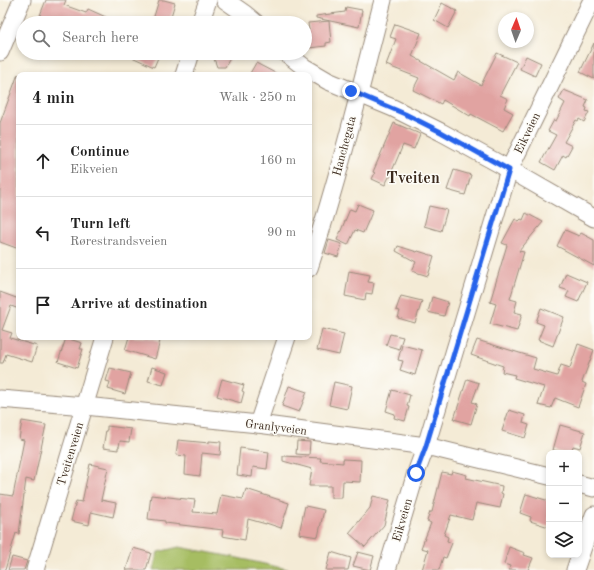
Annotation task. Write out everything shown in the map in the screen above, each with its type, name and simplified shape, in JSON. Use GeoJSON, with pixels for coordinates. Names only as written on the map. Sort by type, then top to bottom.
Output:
{"type":"FeatureCollection","features":[{"type":"Feature","properties":{"kind":"street"},"geometry":{"type":"LineString","coordinates":[[202,16],[208,0]]}},
{"type":"Feature","properties":{"kind":"street"},"geometry":{"type":"LineString","coordinates":[[225,0],[247,16]]}},
{"type":"Feature","properties":{"kind":"street","name":"Hanchegata"},"geometry":{"type":"LineString","coordinates":[[312,259],[359,94],[383,0]]}},
{"type":"Feature","properties":{"kind":"street","name":"Eikveien"},"geometry":{"type":"LineString","coordinates":[[387,570],[509,170],[592,0]]}},
{"type":"Feature","properties":{"kind":"street"},"geometry":{"type":"LineString","coordinates":[[0,52],[20,4]]}},
{"type":"Feature","properties":{"kind":"street"},"geometry":{"type":"LineString","coordinates":[[185,72],[189,60]]}},
{"type":"Feature","properties":{"kind":"street"},"geometry":{"type":"LineString","coordinates":[[295,60],[328,81],[405,114],[441,132],[594,218]]}},
{"type":"Feature","properties":{"kind":"street","name":"Tveitenveien"},"geometry":{"type":"LineString","coordinates":[[35,570],[104,340]]}},
{"type":"Feature","properties":{"kind":"street"},"geometry":{"type":"LineString","coordinates":[[258,424],[285,340]]}},
{"type":"Feature","properties":{"kind":"street","name":"Granlyveien"},"geometry":{"type":"LineString","coordinates":[[0,399],[85,406],[258,424],[426,446],[546,475]]}},
{"type":"Feature","properties":{"kind":"street"},"geometry":{"type":"LineString","coordinates":[[582,485],[594,488]]}},
{"type":"Feature","properties":{"kind":"street"},"geometry":{"type":"LineString","coordinates":[[575,570],[594,515]]}},
{"type":"Feature","properties":{"kind":"green space"},"geometry":{"type":"Polygon","coordinates":[[[179,547],[291,570],[153,570],[158,552],[179,547]]]}},
{"type":"Feature","properties":{"kind":"building"},"geometry":{"type":"Polygon","coordinates":[[[46,0],[66,0],[64,5],[86,13],[88,9],[104,16],[40,16],[46,0]]]}},
{"type":"Feature","properties":{"kind":"building"},"geometry":{"type":"Polygon","coordinates":[[[159,0],[175,3],[171,16],[154,16],[159,0]]]}},
{"type":"Feature","properties":{"kind":"building"},"geometry":{"type":"Polygon","coordinates":[[[442,3],[457,11],[448,28],[434,20],[442,3]]]}},
{"type":"Feature","properties":{"kind":"building"},"geometry":{"type":"Polygon","coordinates":[[[346,7],[362,10],[359,27],[316,18],[316,16],[345,12],[346,7]]]}},
{"type":"Feature","properties":{"kind":"building"},"geometry":{"type":"Polygon","coordinates":[[[329,21],[331,42],[326,43],[326,46],[312,48],[312,23],[329,21]]]}},
{"type":"Feature","properties":{"kind":"building"},"geometry":{"type":"Polygon","coordinates":[[[395,24],[421,33],[412,56],[454,80],[458,72],[481,85],[497,53],[517,62],[500,95],[508,99],[504,108],[513,113],[503,131],[471,114],[470,116],[443,100],[441,104],[413,90],[419,78],[386,65],[396,39],[390,37],[395,24]]]}},
{"type":"Feature","properties":{"kind":"building"},"geometry":{"type":"Polygon","coordinates":[[[594,43],[594,79],[580,72],[594,43]]]}},
{"type":"Feature","properties":{"kind":"building"},"geometry":{"type":"Polygon","coordinates":[[[526,56],[541,63],[535,76],[520,69],[526,56]]]}},
{"type":"Feature","properties":{"kind":"building"},"geometry":{"type":"Polygon","coordinates":[[[138,60],[157,60],[154,67],[138,60]]]}},
{"type":"Feature","properties":{"kind":"building"},"geometry":{"type":"Polygon","coordinates":[[[214,60],[229,60],[225,67],[217,67],[214,60]]]}},
{"type":"Feature","properties":{"kind":"building"},"geometry":{"type":"Polygon","coordinates":[[[256,63],[273,72],[251,72],[256,63]]]}},
{"type":"Feature","properties":{"kind":"building"},"geometry":{"type":"Polygon","coordinates":[[[16,79],[16,248],[0,242],[0,123],[16,79]]]}},
{"type":"Feature","properties":{"kind":"building"},"geometry":{"type":"Polygon","coordinates":[[[564,90],[588,100],[585,107],[587,108],[586,111],[589,112],[584,122],[579,119],[578,121],[576,120],[564,142],[572,146],[566,157],[563,155],[555,170],[541,162],[556,135],[548,131],[554,120],[556,121],[565,103],[559,99],[564,90]]]}},
{"type":"Feature","properties":{"kind":"building"},"geometry":{"type":"Polygon","coordinates":[[[394,123],[420,134],[414,149],[403,145],[392,171],[394,176],[389,177],[385,185],[372,179],[375,173],[373,172],[394,123]]]}},
{"type":"Feature","properties":{"kind":"building"},"geometry":{"type":"Polygon","coordinates":[[[454,170],[471,175],[465,195],[447,190],[454,170]]]}},
{"type":"Feature","properties":{"kind":"building"},"geometry":{"type":"Polygon","coordinates":[[[358,204],[373,210],[363,233],[355,230],[348,245],[337,240],[350,209],[355,211],[358,204]]]}},
{"type":"Feature","properties":{"kind":"building"},"geometry":{"type":"Polygon","coordinates":[[[429,206],[447,210],[441,231],[424,226],[429,206]]]}},
{"type":"Feature","properties":{"kind":"building"},"geometry":{"type":"Polygon","coordinates":[[[526,213],[543,222],[519,251],[524,252],[510,299],[517,301],[514,312],[522,314],[517,331],[490,324],[496,304],[490,302],[507,245],[502,243],[515,219],[519,221],[521,219],[523,220],[526,213]]]}},
{"type":"Feature","properties":{"kind":"building"},"geometry":{"type":"Polygon","coordinates":[[[565,230],[579,236],[581,233],[594,240],[594,266],[557,246],[565,230]]]}},
{"type":"Feature","properties":{"kind":"building"},"geometry":{"type":"Polygon","coordinates":[[[329,240],[342,244],[338,257],[325,253],[329,240]]]}},
{"type":"Feature","properties":{"kind":"building"},"geometry":{"type":"Polygon","coordinates":[[[398,246],[434,256],[428,276],[412,271],[416,262],[396,251],[398,246]]]}},
{"type":"Feature","properties":{"kind":"building"},"geometry":{"type":"Polygon","coordinates":[[[349,271],[370,275],[368,282],[374,283],[372,294],[366,293],[365,300],[345,296],[349,271]]]}},
{"type":"Feature","properties":{"kind":"building"},"geometry":{"type":"Polygon","coordinates":[[[566,273],[587,282],[578,302],[566,297],[569,291],[560,288],[566,273]]]}},
{"type":"Feature","properties":{"kind":"building"},"geometry":{"type":"Polygon","coordinates":[[[0,292],[16,298],[16,308],[11,306],[2,330],[12,333],[10,338],[37,346],[32,362],[6,354],[3,363],[0,363],[0,292]]]}},
{"type":"Feature","properties":{"kind":"building"},"geometry":{"type":"Polygon","coordinates":[[[401,296],[422,301],[415,323],[398,318],[400,311],[396,310],[401,296]]]}},
{"type":"Feature","properties":{"kind":"building"},"geometry":{"type":"Polygon","coordinates":[[[432,297],[448,302],[444,316],[428,312],[432,297]]]}},
{"type":"Feature","properties":{"kind":"building"},"geometry":{"type":"Polygon","coordinates":[[[541,308],[564,317],[553,346],[538,340],[544,325],[536,322],[541,308]]]}},
{"type":"Feature","properties":{"kind":"building"},"geometry":{"type":"Polygon","coordinates":[[[322,329],[344,334],[339,355],[317,350],[322,329]]]}},
{"type":"Feature","properties":{"kind":"building"},"geometry":{"type":"Polygon","coordinates":[[[390,334],[403,337],[399,349],[386,345],[390,334]]]}},
{"type":"Feature","properties":{"kind":"building"},"geometry":{"type":"Polygon","coordinates":[[[65,340],[72,340],[82,343],[80,349],[83,349],[77,368],[58,362],[65,340]]]}},
{"type":"Feature","properties":{"kind":"building"},"geometry":{"type":"Polygon","coordinates":[[[128,340],[160,341],[155,359],[125,350],[128,340]]]}},
{"type":"Feature","properties":{"kind":"building"},"geometry":{"type":"Polygon","coordinates":[[[477,340],[536,358],[533,369],[557,376],[561,365],[570,368],[578,344],[594,350],[582,382],[586,384],[578,407],[555,398],[551,408],[538,405],[544,387],[514,378],[515,375],[502,372],[503,366],[471,355],[477,340]]]}},
{"type":"Feature","properties":{"kind":"building"},"geometry":{"type":"Polygon","coordinates":[[[402,345],[422,350],[415,375],[400,370],[403,361],[398,360],[402,345]]]}},
{"type":"Feature","properties":{"kind":"building"},"geometry":{"type":"Polygon","coordinates":[[[152,367],[167,372],[163,385],[148,381],[152,367]]]}},
{"type":"Feature","properties":{"kind":"building"},"geometry":{"type":"Polygon","coordinates":[[[110,368],[131,373],[125,394],[108,389],[110,382],[106,381],[110,368]]]}},
{"type":"Feature","properties":{"kind":"building"},"geometry":{"type":"Polygon","coordinates":[[[222,379],[244,385],[241,403],[217,396],[222,379]]]}},
{"type":"Feature","properties":{"kind":"building"},"geometry":{"type":"Polygon","coordinates":[[[467,379],[479,383],[472,402],[477,404],[471,424],[454,419],[467,379]]]}},
{"type":"Feature","properties":{"kind":"building"},"geometry":{"type":"Polygon","coordinates":[[[334,382],[352,386],[347,409],[329,405],[334,382]]]}},
{"type":"Feature","properties":{"kind":"building"},"geometry":{"type":"Polygon","coordinates":[[[289,386],[307,392],[299,412],[282,406],[289,386]]]}},
{"type":"Feature","properties":{"kind":"building"},"geometry":{"type":"Polygon","coordinates":[[[392,390],[410,395],[407,406],[409,407],[405,421],[394,418],[395,414],[386,411],[392,390]]]}},
{"type":"Feature","properties":{"kind":"building"},"geometry":{"type":"Polygon","coordinates":[[[509,410],[525,415],[523,423],[529,425],[525,438],[502,431],[509,410]]]}},
{"type":"Feature","properties":{"kind":"building"},"geometry":{"type":"Polygon","coordinates":[[[22,421],[46,425],[34,481],[26,479],[19,534],[16,533],[5,570],[0,570],[0,494],[13,496],[24,440],[19,439],[22,421]]]}},
{"type":"Feature","properties":{"kind":"building"},"geometry":{"type":"Polygon","coordinates":[[[560,425],[585,432],[580,448],[573,446],[572,450],[553,450],[560,425]]]}},
{"type":"Feature","properties":{"kind":"building"},"geometry":{"type":"Polygon","coordinates":[[[107,426],[131,429],[129,442],[120,441],[118,450],[103,448],[107,426]]]}},
{"type":"Feature","properties":{"kind":"building"},"geometry":{"type":"Polygon","coordinates":[[[178,440],[209,443],[209,441],[221,442],[220,455],[202,453],[200,476],[185,474],[186,456],[176,455],[178,440]]]}},
{"type":"Feature","properties":{"kind":"building"},"geometry":{"type":"Polygon","coordinates":[[[297,441],[310,442],[309,455],[296,454],[297,441]]]}},
{"type":"Feature","properties":{"kind":"building"},"geometry":{"type":"Polygon","coordinates":[[[240,448],[269,452],[267,469],[253,467],[252,477],[237,475],[240,448]]]}},
{"type":"Feature","properties":{"kind":"building"},"geometry":{"type":"Polygon","coordinates":[[[283,456],[321,458],[320,461],[343,463],[343,459],[361,460],[360,482],[343,481],[342,498],[331,498],[331,486],[309,486],[312,469],[283,461],[283,456]]]}},
{"type":"Feature","properties":{"kind":"building"},"geometry":{"type":"Polygon","coordinates":[[[90,464],[108,468],[101,500],[116,503],[113,517],[91,512],[89,525],[71,521],[76,501],[82,502],[90,464]]]}},
{"type":"Feature","properties":{"kind":"building"},"geometry":{"type":"Polygon","coordinates":[[[452,471],[467,475],[466,478],[502,486],[501,493],[503,494],[500,508],[476,503],[472,520],[451,515],[444,535],[448,537],[447,541],[452,543],[446,558],[443,557],[439,570],[422,570],[428,550],[421,548],[431,523],[427,521],[430,512],[432,512],[442,472],[451,474],[452,471]]]}},
{"type":"Feature","properties":{"kind":"building"},"geometry":{"type":"Polygon","coordinates":[[[246,489],[289,503],[281,528],[248,519],[245,540],[222,536],[223,530],[165,523],[165,521],[148,519],[151,495],[195,500],[193,512],[217,514],[221,495],[243,499],[246,489]]]}},
{"type":"Feature","properties":{"kind":"building"},"geometry":{"type":"Polygon","coordinates":[[[526,494],[546,500],[546,526],[530,521],[531,517],[520,513],[526,494]]]}},
{"type":"Feature","properties":{"kind":"building"},"geometry":{"type":"Polygon","coordinates":[[[373,496],[390,500],[384,525],[365,547],[349,533],[370,508],[373,496]]]}},
{"type":"Feature","properties":{"kind":"building"},"geometry":{"type":"Polygon","coordinates":[[[305,506],[324,510],[318,537],[299,534],[305,506]]]}},
{"type":"Feature","properties":{"kind":"building"},"geometry":{"type":"Polygon","coordinates":[[[509,547],[525,553],[524,555],[533,558],[528,570],[509,570],[510,566],[504,564],[509,547]]]}},
{"type":"Feature","properties":{"kind":"building"},"geometry":{"type":"Polygon","coordinates":[[[133,548],[151,553],[146,570],[126,570],[133,548]]]}},
{"type":"Feature","properties":{"kind":"building"},"geometry":{"type":"Polygon","coordinates":[[[331,552],[351,558],[348,570],[326,570],[331,552]]]}},
{"type":"Feature","properties":{"kind":"building"},"geometry":{"type":"Polygon","coordinates":[[[358,552],[374,556],[370,570],[353,566],[358,552]]]}},
{"type":"Feature","properties":{"kind":"building"},"geometry":{"type":"Polygon","coordinates":[[[12,557],[27,561],[24,570],[8,570],[12,557]]]}},
{"type":"Feature","properties":{"kind":"district","name":"Tveiten"},"geometry":{"type":"Point","coordinates":[413,177]}},
{"type":"Feature","properties":{"kind":"route"},"geometry":{"type":"LineString","coordinates":[[351,91],[405,114],[441,132],[509,170],[426,446],[416,473]]}}]}
